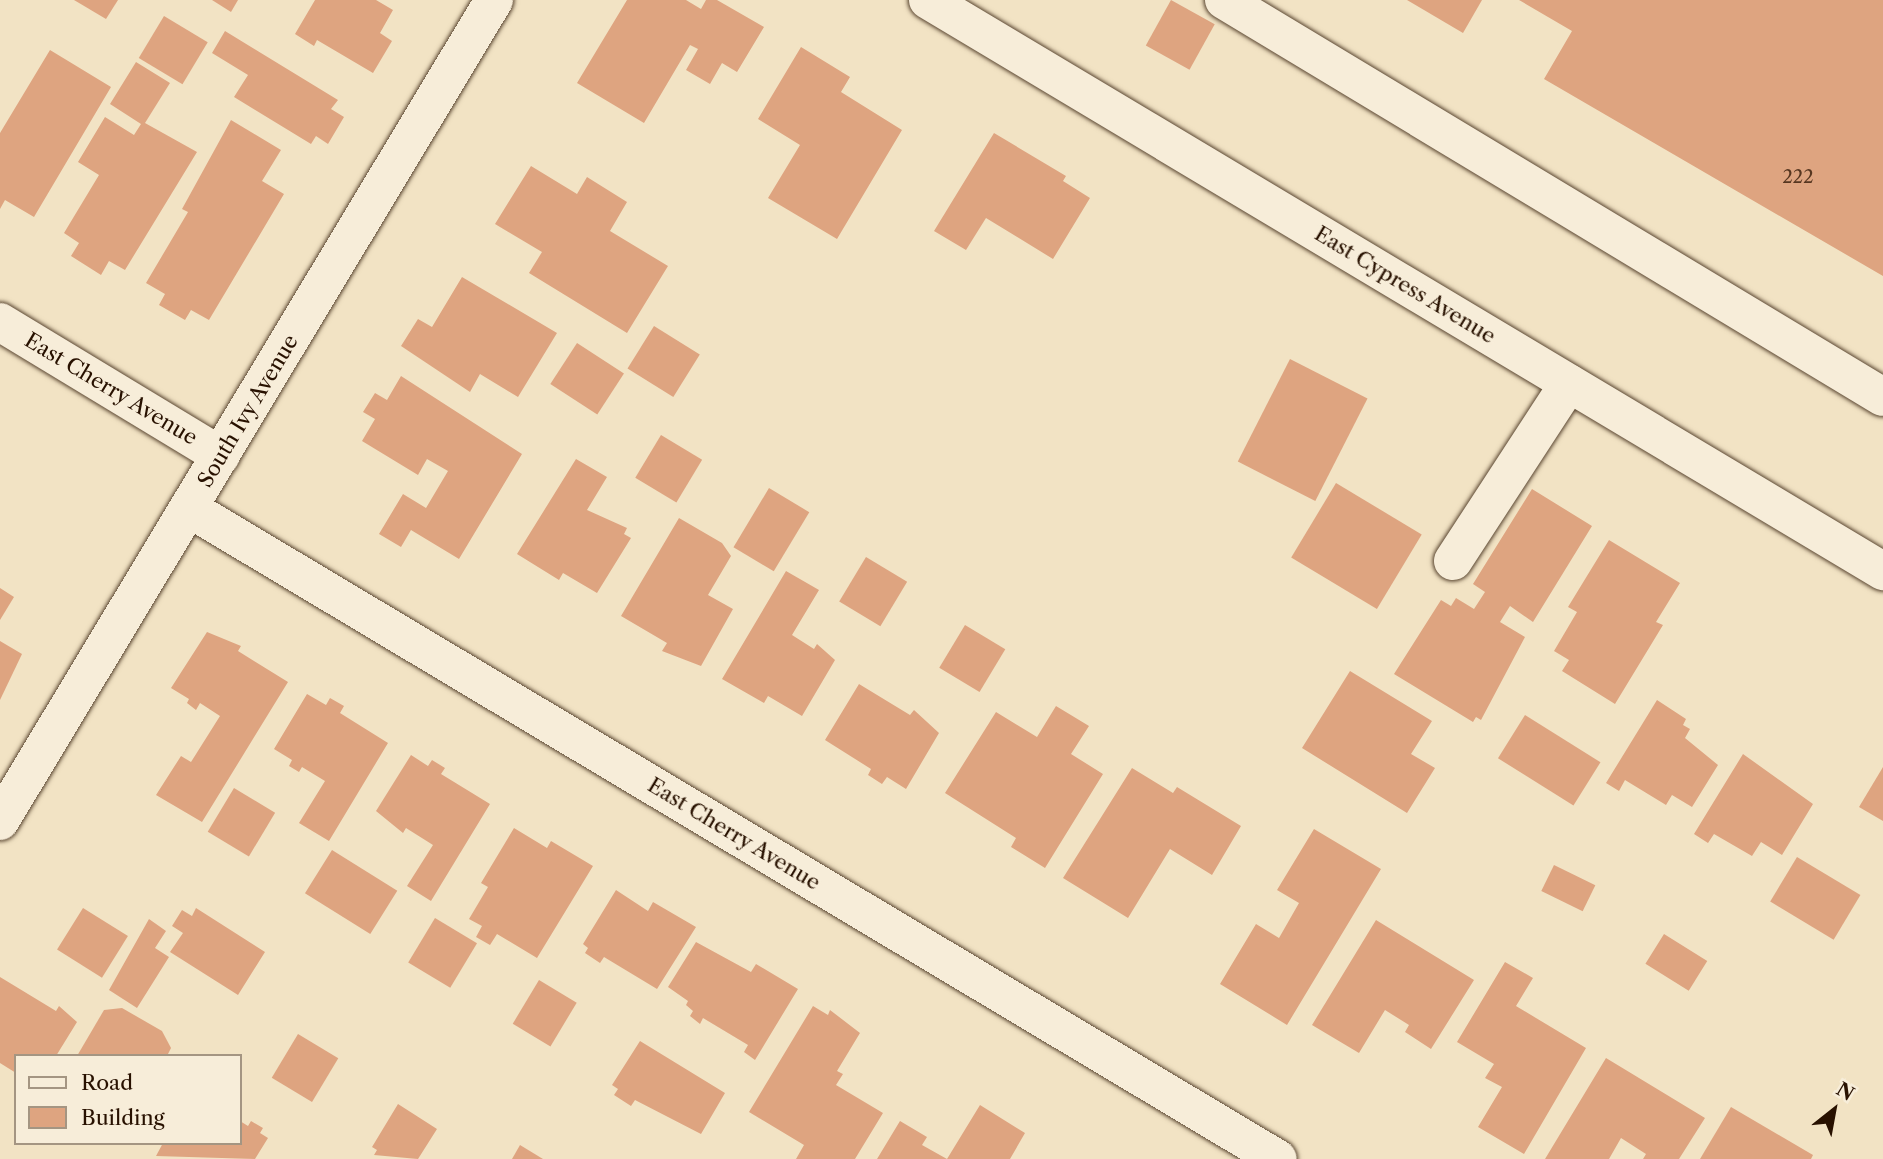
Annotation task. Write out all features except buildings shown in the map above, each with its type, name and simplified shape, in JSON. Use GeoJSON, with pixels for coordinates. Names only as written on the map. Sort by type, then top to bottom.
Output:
{"type":"FeatureCollection","features":[{"type":"Feature","properties":{"kind":"street","name":"South Ivy Avenue"},"geometry":{"type":"LineString","coordinates":[[0,821],[494,0]]}},
{"type":"Feature","properties":{"kind":"street","name":"East Cypress Avenue"},"geometry":{"type":"LineString","coordinates":[[928,0],[1883,571]]}},
{"type":"Feature","properties":{"kind":"street"},"geometry":{"type":"LineString","coordinates":[[1224,0],[1883,397]]}},
{"type":"Feature","properties":{"kind":"street","name":"East Cherry Avenue"},"geometry":{"type":"LineString","coordinates":[[0,322],[221,456]]}},
{"type":"Feature","properties":{"kind":"street"},"geometry":{"type":"LineString","coordinates":[[1453,561],[1569,383]]}},
{"type":"Feature","properties":{"kind":"street","name":"East Cherry Avenue"},"geometry":{"type":"LineString","coordinates":[[190,509],[1278,1159]]}}]}
